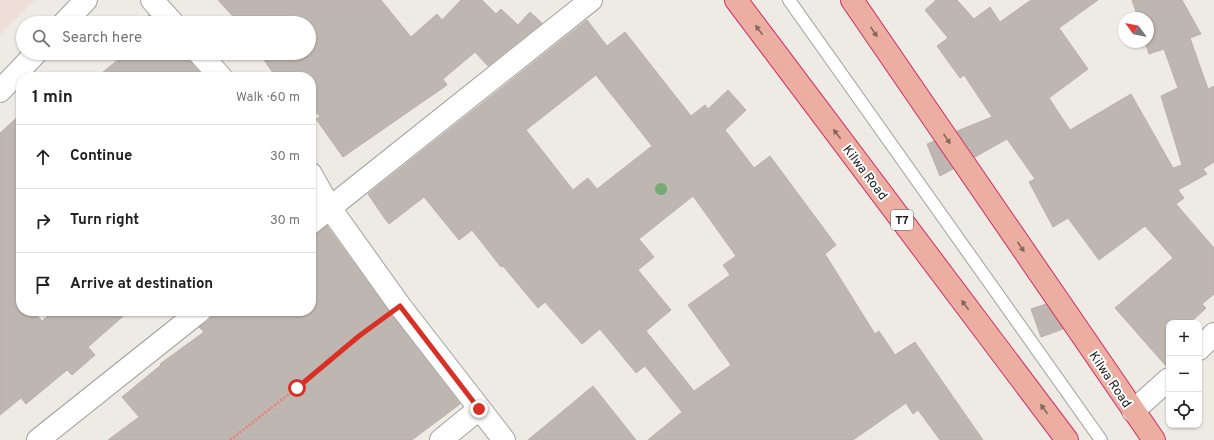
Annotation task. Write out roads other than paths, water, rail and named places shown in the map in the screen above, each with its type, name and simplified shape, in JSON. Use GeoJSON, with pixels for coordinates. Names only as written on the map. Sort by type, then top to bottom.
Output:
{"type":"FeatureCollection","features":[{"type":"Feature","properties":{"kind":"highway","name":"Kilwa Road"},"geometry":{"type":"LineString","coordinates":[[736,0],[1067,440]]}},
{"type":"Feature","properties":{"kind":"highway","name":"Kilwa Road"},"geometry":{"type":"LineString","coordinates":[[852,0],[1154,440]]}},
{"type":"Feature","properties":{"kind":"street"},"geometry":{"type":"LineString","coordinates":[[71,16],[86,0]]}},
{"type":"Feature","properties":{"kind":"street"},"geometry":{"type":"LineString","coordinates":[[152,0],[167,16]]}},
{"type":"Feature","properties":{"kind":"street"},"geometry":{"type":"LineString","coordinates":[[316,219],[591,0]]}},
{"type":"Feature","properties":{"kind":"street"},"geometry":{"type":"LineString","coordinates":[[18,72],[29,60]]}},
{"type":"Feature","properties":{"kind":"street"},"geometry":{"type":"LineString","coordinates":[[205,60],[216,72]]}},
{"type":"Feature","properties":{"kind":"street"},"geometry":{"type":"LineString","coordinates":[[0,91],[16,74]]}},
{"type":"Feature","properties":{"kind":"street"},"geometry":{"type":"LineString","coordinates":[[316,183],[330,208],[400,306],[504,440]]}},
{"type":"Feature","properties":{"kind":"street"},"geometry":{"type":"LineString","coordinates":[[38,440],[194,316]]}},
{"type":"Feature","properties":{"kind":"street"},"geometry":{"type":"LineString","coordinates":[[1202,346],[1214,334]]}},
{"type":"Feature","properties":{"kind":"street"},"geometry":{"type":"LineString","coordinates":[[1133,411],[1166,382]]}},
{"type":"Feature","properties":{"kind":"street"},"geometry":{"type":"LineString","coordinates":[[441,440],[479,409]]}},
{"type":"Feature","properties":{"kind":"lane"},"geometry":{"type":"LineString","coordinates":[[789,0],[1102,440]]}}]}
